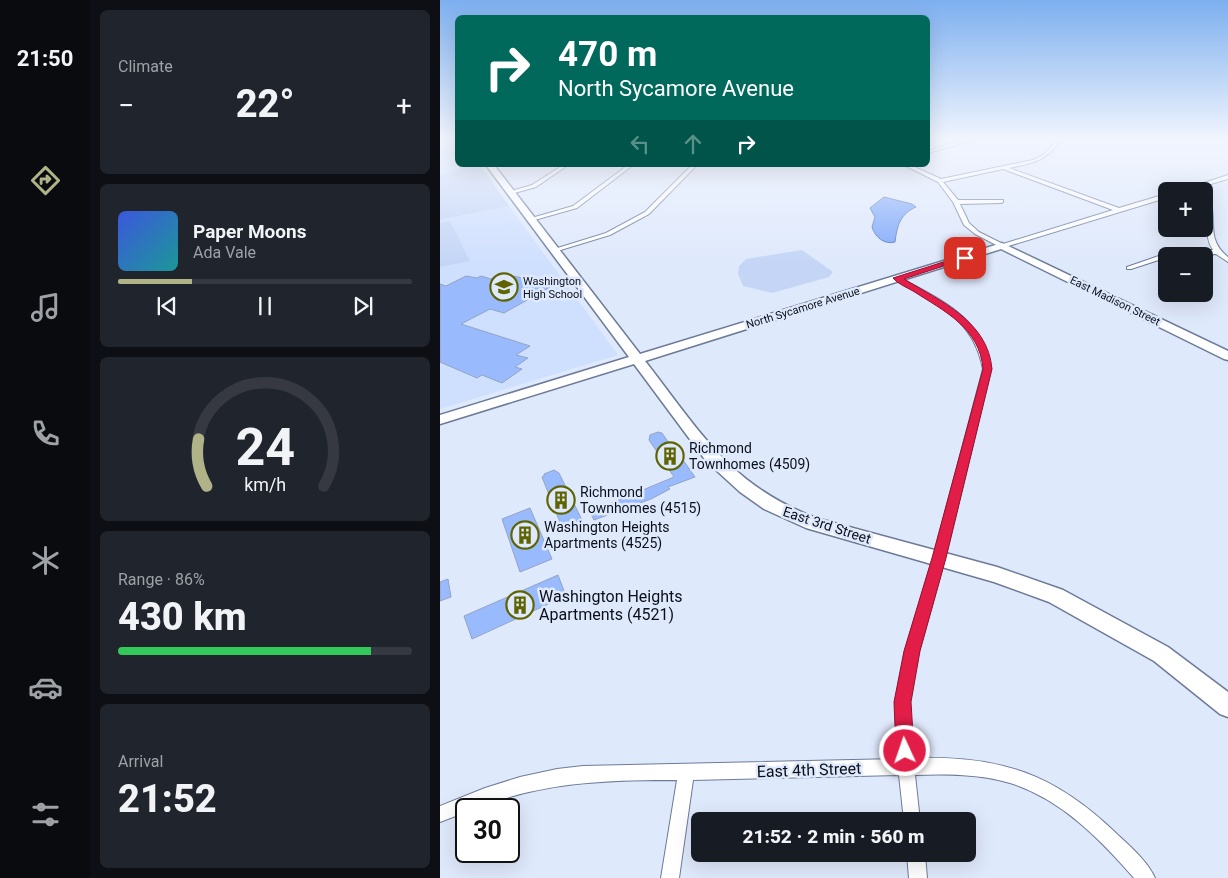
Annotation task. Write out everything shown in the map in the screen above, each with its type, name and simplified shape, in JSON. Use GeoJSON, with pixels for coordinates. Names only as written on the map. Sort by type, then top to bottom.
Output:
{"type":"FeatureCollection","features":[{"type":"Feature","properties":{"kind":"street","name":"East 3rd Street"},"geometry":{"type":"LineString","coordinates":[[502,181],[711,457],[730,477],[756,498],[784,513],[812,523],[997,575],[1056,596],[1104,620],[1161,654],[1228,706]]}},
{"type":"Feature","properties":{"kind":"street"},"geometry":{"type":"LineString","coordinates":[[510,192],[534,186],[542,181]]}},
{"type":"Feature","properties":{"kind":"street"},"geometry":{"type":"LineString","coordinates":[[531,219],[575,207],[610,181]]}},
{"type":"Feature","properties":{"kind":"street"},"geometry":{"type":"LineString","coordinates":[[554,250],[608,234],[639,218],[679,181]]}},
{"type":"Feature","properties":{"kind":"street"},"geometry":{"type":"LineString","coordinates":[[940,181],[956,202],[966,224],[977,233],[1002,246]]}},
{"type":"Feature","properties":{"kind":"street"},"geometry":{"type":"LineString","coordinates":[[1040,181],[1118,210]]}},
{"type":"Feature","properties":{"kind":"street","name":"North Sycamore Avenue"},"geometry":{"type":"LineString","coordinates":[[440,420],[1158,198]]}},
{"type":"Feature","properties":{"kind":"street"},"geometry":{"type":"LineString","coordinates":[[956,202],[1001,201]]}},
{"type":"Feature","properties":{"kind":"street"},"geometry":{"type":"LineString","coordinates":[[1210,237],[1216,252],[1228,260]]}},
{"type":"Feature","properties":{"kind":"street","name":"East Madison Street"},"geometry":{"type":"LineString","coordinates":[[1002,246],[1228,356]]}},
{"type":"Feature","properties":{"kind":"street"},"geometry":{"type":"LineString","coordinates":[[1130,268],[1173,253],[1216,252]]}},
{"type":"Feature","properties":{"kind":"street"},"geometry":{"type":"LineString","coordinates":[[897,278],[956,314],[968,324],[980,341],[986,355],[988,369],[939,558],[912,651],[902,702],[911,812]]}},
{"type":"Feature","properties":{"kind":"street","name":"East 4th Street"},"geometry":{"type":"LineString","coordinates":[[440,814],[485,796],[542,780],[591,773],[686,773],[906,767],[974,768],[1010,775],[1040,787],[1085,815],[1118,845],[1146,878]]}},
{"type":"Feature","properties":{"kind":"street"},"geometry":{"type":"LineString","coordinates":[[670,878],[686,773]]}},
{"type":"Feature","properties":{"kind":"street"},"geometry":{"type":"LineString","coordinates":[[917,862],[918,878]]}},
{"type":"Feature","properties":{"kind":"shaded area"},"geometry":{"type":"Polygon","coordinates":[[[440,181],[491,181],[509,206],[440,220],[440,181]]]}},
{"type":"Feature","properties":{"kind":"shaded area","name":"Washington High School"},"geometry":{"type":"Polygon","coordinates":[[[509,206],[618,355],[440,409],[440,220],[509,206]]]}},
{"type":"Feature","properties":{"kind":"shaded area"},"geometry":{"type":"Polygon","coordinates":[[[450,221],[470,261],[440,267],[440,223],[450,221]]]}},
{"type":"Feature","properties":{"kind":"shaded area"},"geometry":{"type":"Polygon","coordinates":[[[802,250],[833,272],[829,277],[772,293],[743,286],[738,274],[739,266],[746,259],[802,250]]]}},
{"type":"Feature","properties":{"kind":"water"},"geometry":{"type":"Polygon","coordinates":[[[884,197],[912,204],[916,207],[906,213],[900,221],[895,242],[891,243],[880,239],[872,227],[875,217],[870,208],[884,197]]]}},
{"type":"Feature","properties":{"kind":"building","name":"Washington High School"},"geometry":{"type":"Polygon","coordinates":[[[466,276],[477,278],[481,276],[491,279],[497,276],[506,279],[513,276],[554,285],[504,313],[490,309],[461,324],[530,346],[516,355],[528,358],[515,367],[522,369],[502,383],[482,375],[477,378],[440,362],[440,284],[446,286],[466,276]]]}},
{"type":"Feature","properties":{"kind":"building"},"geometry":{"type":"Polygon","coordinates":[[[658,432],[662,433],[671,443],[695,477],[668,487],[670,489],[651,499],[594,520],[590,512],[674,477],[649,440],[650,435],[658,432]]]}},
{"type":"Feature","properties":{"kind":"building","name":"Richmond Townhomes (4515)"},"geometry":{"type":"Polygon","coordinates":[[[554,470],[559,473],[583,522],[563,530],[542,477],[544,474],[554,470]]]}},
{"type":"Feature","properties":{"kind":"building","name":"Washington Heights Apartments (4525)"},"geometry":{"type":"Polygon","coordinates":[[[530,508],[552,559],[520,572],[502,519],[530,508]]]}},
{"type":"Feature","properties":{"kind":"building","name":"Washington Heights Apartments (4521)"},"geometry":{"type":"Polygon","coordinates":[[[558,575],[566,596],[472,639],[464,616],[558,575]]]}},
{"type":"Feature","properties":{"kind":"building"},"geometry":{"type":"Polygon","coordinates":[[[448,579],[451,597],[440,601],[440,582],[448,579]]]}},
{"type":"Feature","properties":{"kind":"place","name":"Washington High School"},"geometry":{"type":"Point","coordinates":[504,287]}},
{"type":"Feature","properties":{"kind":"place","name":"Richmond Townhomes (4509)"},"geometry":{"type":"Point","coordinates":[670,456]}},
{"type":"Feature","properties":{"kind":"place","name":"Richmond Townhomes (4515)"},"geometry":{"type":"Point","coordinates":[561,500]}},
{"type":"Feature","properties":{"kind":"place","name":"Washington Heights Apartments (4525)"},"geometry":{"type":"Point","coordinates":[525,535]}},
{"type":"Feature","properties":{"kind":"place","name":"Washington Heights Apartments (4521)"},"geometry":{"type":"Point","coordinates":[520,605]}},
{"type":"Feature","properties":{"kind":"route"},"geometry":{"type":"LineString","coordinates":[[905,751],[902,702],[912,651],[939,558],[988,369],[986,355],[980,341],[968,324],[956,314],[897,278],[965,258]]}}]}
